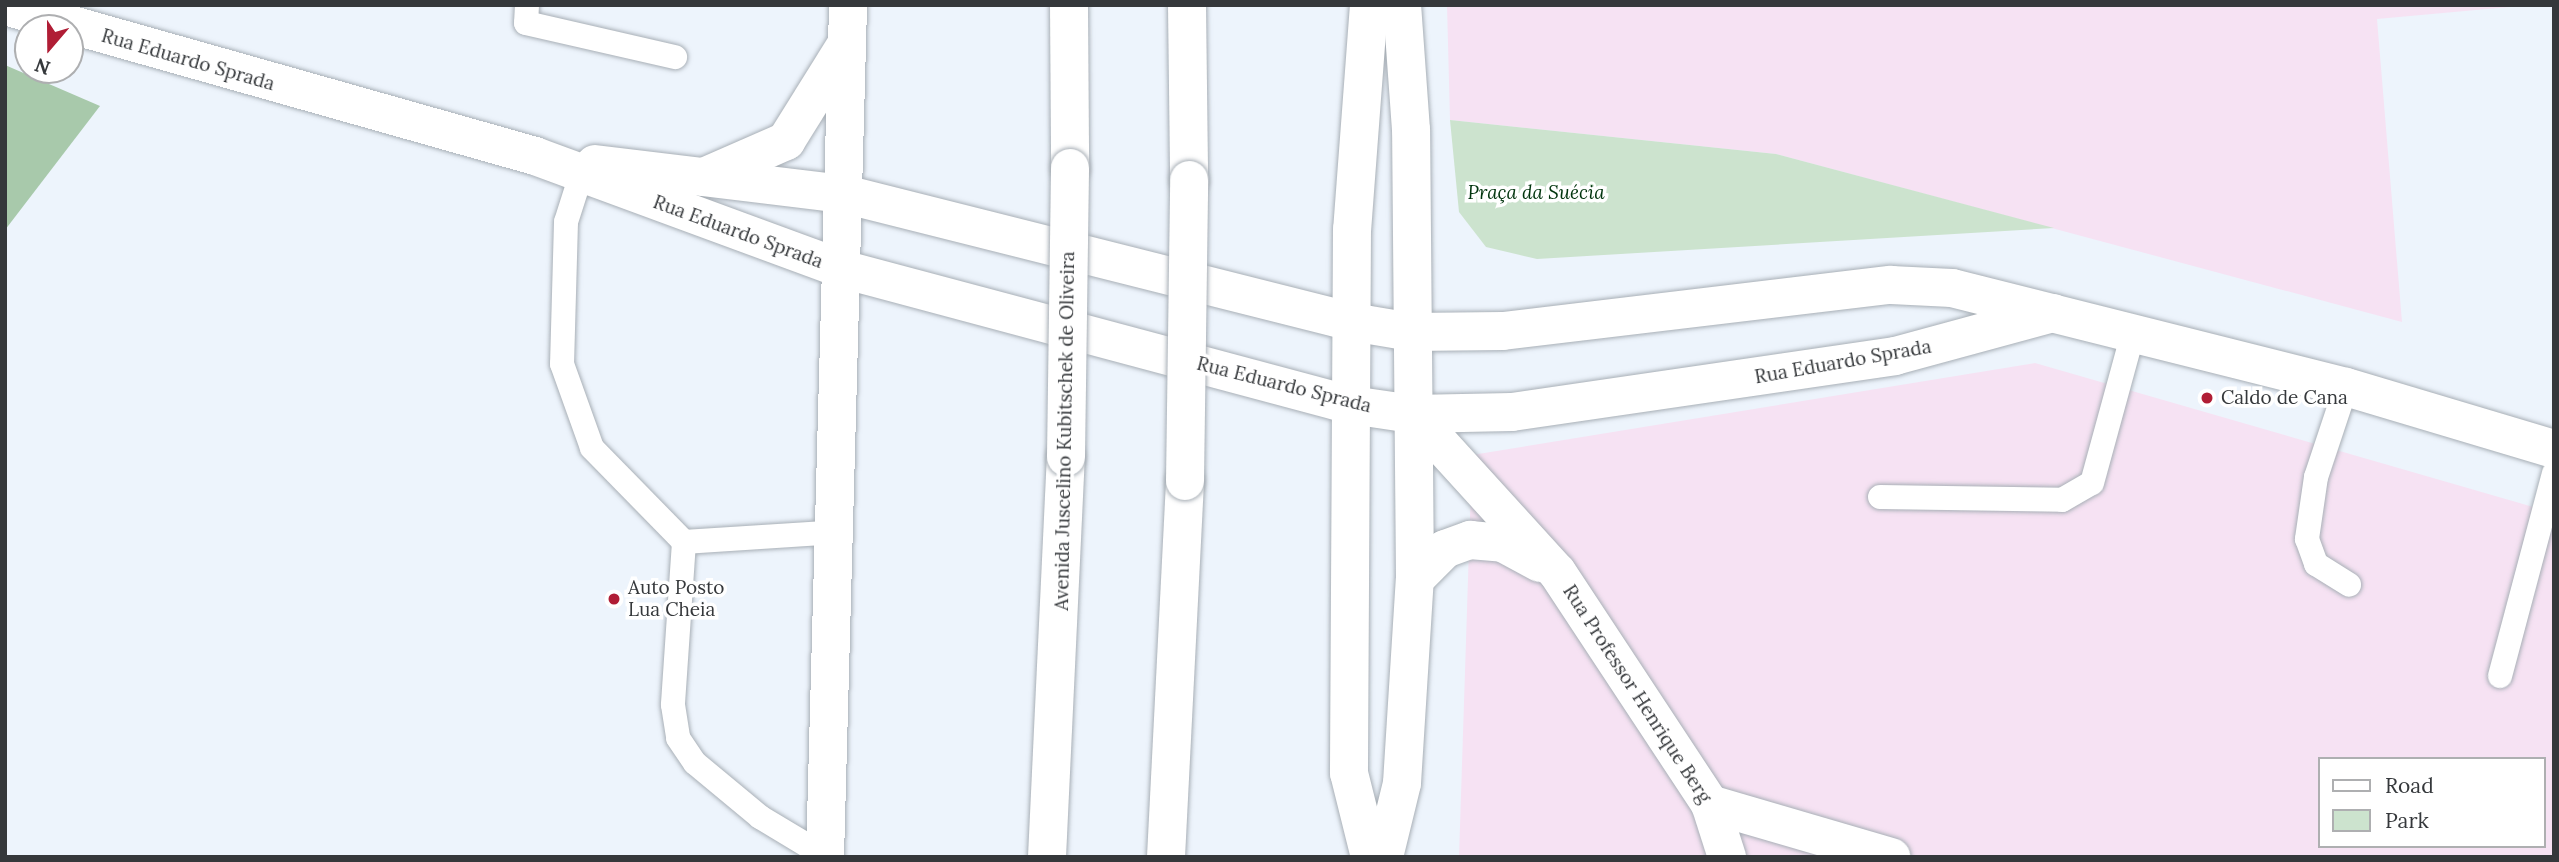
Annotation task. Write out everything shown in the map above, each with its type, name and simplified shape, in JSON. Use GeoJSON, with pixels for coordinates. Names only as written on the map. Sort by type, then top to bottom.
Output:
{"type":"FeatureCollection","features":[{"type":"Feature","properties":{"kind":"main road","name":"Avenida Juscelino Kubitschek de Oliveira"},"geometry":{"type":"LineString","coordinates":[[1047,857],[1066,457],[1069,5]]}},
{"type":"Feature","properties":{"kind":"main road"},"geometry":{"type":"LineString","coordinates":[[1166,857],[1185,481],[1189,180],[1187,5]]}},
{"type":"Feature","properties":{"kind":"main road"},"geometry":{"type":"LineString","coordinates":[[1368,5],[1352,322],[1349,772],[1370,857]]}},
{"type":"Feature","properties":{"kind":"main road"},"geometry":{"type":"LineString","coordinates":[[1384,857],[1402,783],[1415,579],[1411,130],[1402,5]]}},
{"type":"Feature","properties":{"kind":"main road","name":"Rua Eduardo Sprada"},"geometry":{"type":"LineString","coordinates":[[5,6],[534,156],[842,270],[1351,405],[1413,414],[1512,412],[1895,356],[2055,313]]}},
{"type":"Feature","properties":{"kind":"main road"},"geometry":{"type":"LineString","coordinates":[[704,177],[786,141],[848,23]]}},
{"type":"Feature","properties":{"kind":"main road"},"geometry":{"type":"LineString","coordinates":[[825,856],[848,23]]}},
{"type":"Feature","properties":{"kind":"main road","name":"Rua Eduardo Sprada"},"geometry":{"type":"LineString","coordinates":[[534,156],[844,194],[1352,322],[1411,332],[1503,331],[1891,285],[1952,288],[2346,387],[2554,449]]}},
{"type":"Feature","properties":{"kind":"main road","name":"Rua Professor Henrique Berg"},"geometry":{"type":"LineString","coordinates":[[1413,414],[1557,572],[1710,804],[1727,857]]}},
{"type":"Feature","properties":{"kind":"main road","name":"Rua Professor Henrique Berg"},"geometry":{"type":"LineString","coordinates":[[1415,579],[1445,549],[1470,540],[1503,543],[1557,572]]}},
{"type":"Feature","properties":{"kind":"main road"},"geometry":{"type":"LineString","coordinates":[[1710,804],[1891,857]]}},
{"type":"Feature","properties":{"kind":"lane"},"geometry":{"type":"LineString","coordinates":[[527,5],[526,23],[675,57]]}},
{"type":"Feature","properties":{"kind":"lane"},"geometry":{"type":"LineString","coordinates":[[582,175],[566,222],[562,364],[592,448],[684,541],[673,705],[678,738],[695,763],[760,817],[825,856]]}},
{"type":"Feature","properties":{"kind":"lane"},"geometry":{"type":"LineString","coordinates":[[1880,497],[2062,499],[2092,483],[2133,333]]}},
{"type":"Feature","properties":{"kind":"lane"},"geometry":{"type":"LineString","coordinates":[[2346,387],[2316,477],[2307,539],[2316,564],[2349,585]]}},
{"type":"Feature","properties":{"kind":"lane"},"geometry":{"type":"LineString","coordinates":[[2500,676],[2554,473]]}},
{"type":"Feature","properties":{"kind":"lane"},"geometry":{"type":"LineString","coordinates":[[684,541],[836,532]]}},
{"type":"Feature","properties":{"kind":"shaded area"},"geometry":{"type":"Polygon","coordinates":[[[1447,5],[2531,5],[2377,19],[2402,322],[1776,154],[1450,120],[1447,5]]]}},
{"type":"Feature","properties":{"kind":"shaded area"},"geometry":{"type":"Polygon","coordinates":[[[2035,363],[2554,513],[2554,857],[1459,857],[1472,455],[2035,363]]]}},
{"type":"Feature","properties":{"kind":"green space"},"geometry":{"type":"Polygon","coordinates":[[[5,65],[14,69],[14,84],[49,84],[100,106],[5,230],[5,65]]]}},
{"type":"Feature","properties":{"kind":"green space","name":"Praça da Suécia"},"geometry":{"type":"Polygon","coordinates":[[[1450,120],[1776,154],[2054,228],[1537,259],[1486,247],[1459,212],[1450,120]]]}},
{"type":"Feature","properties":{"kind":"place","name":"Caldo de Cana"},"geometry":{"type":"Point","coordinates":[2207,398]}},
{"type":"Feature","properties":{"kind":"place","name":"Auto Posto Lua Cheia"},"geometry":{"type":"Point","coordinates":[614,599]}}]}
